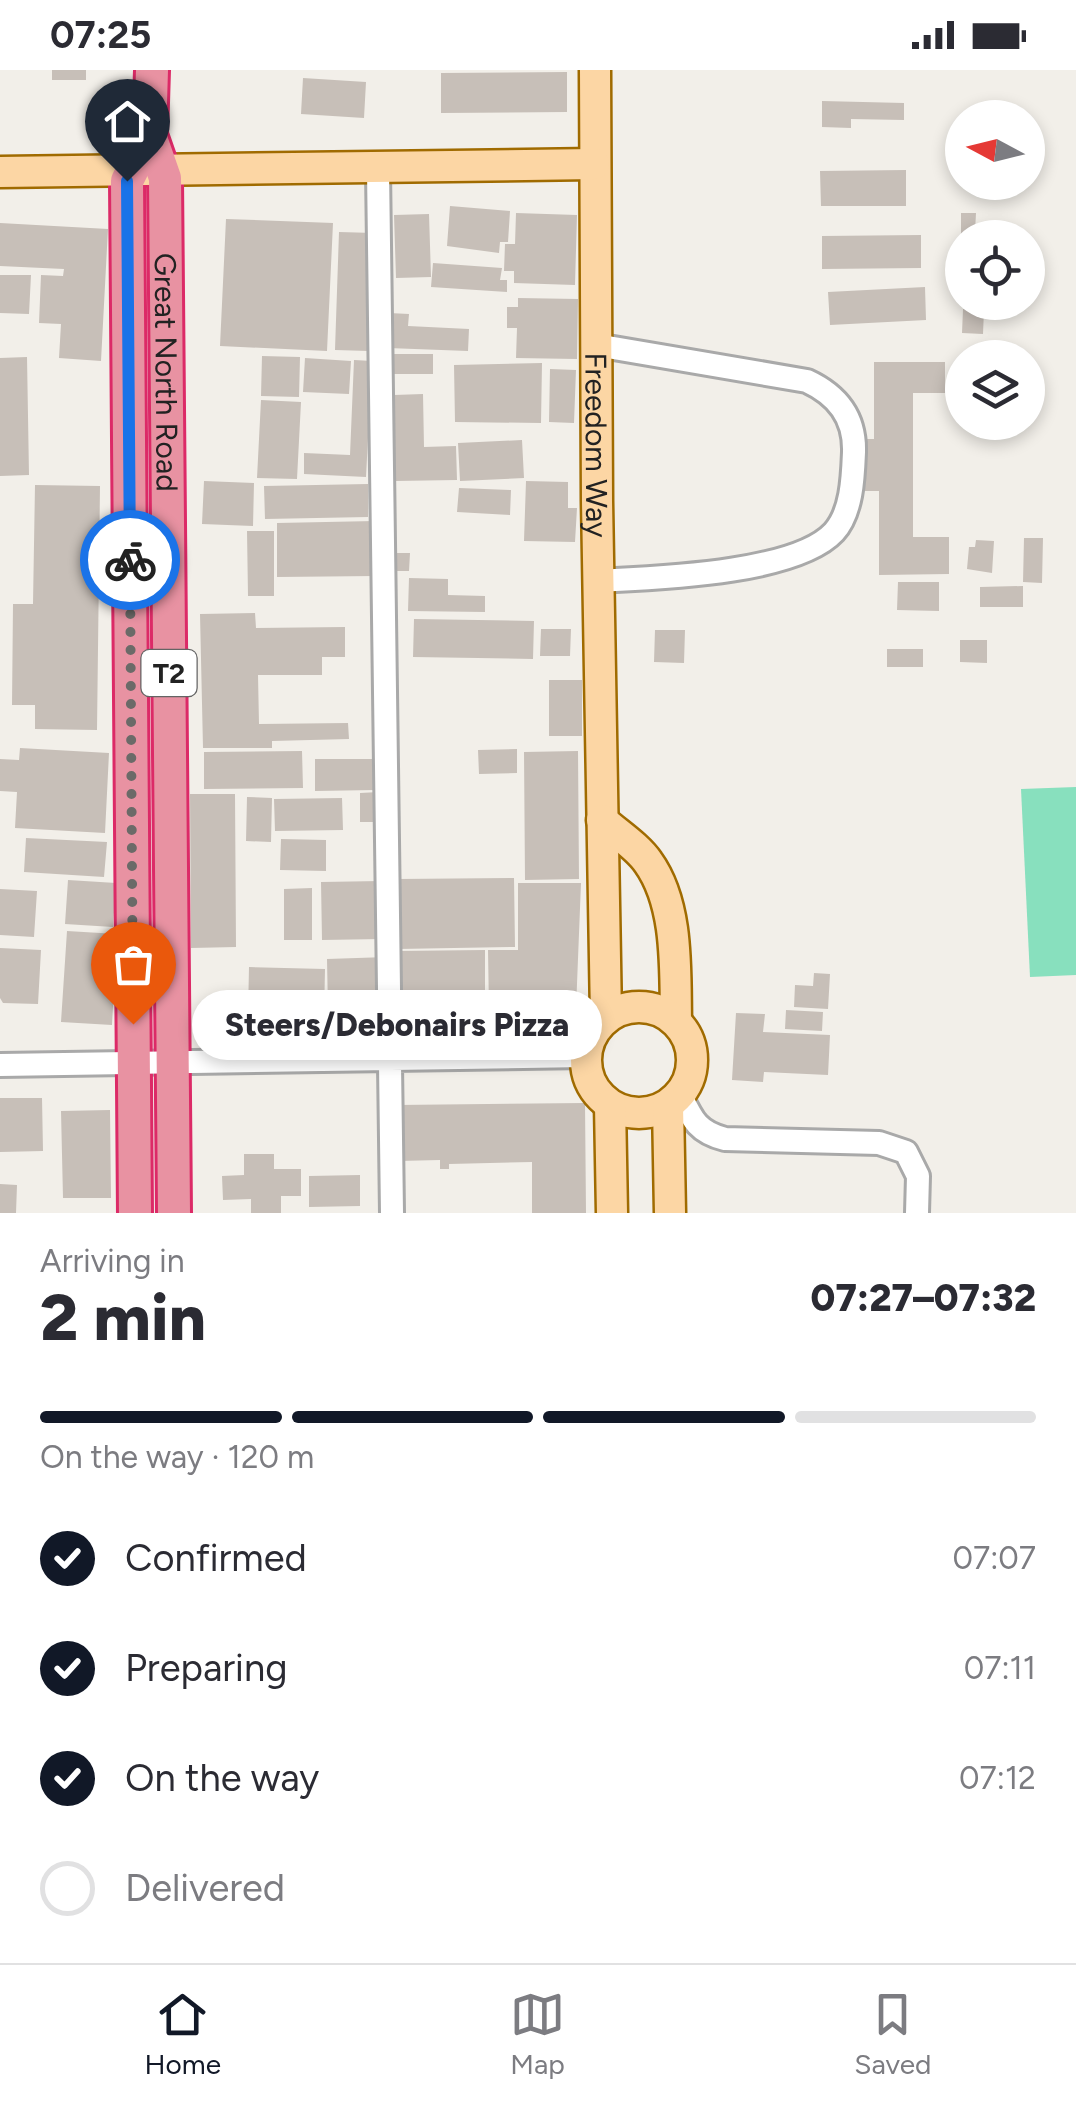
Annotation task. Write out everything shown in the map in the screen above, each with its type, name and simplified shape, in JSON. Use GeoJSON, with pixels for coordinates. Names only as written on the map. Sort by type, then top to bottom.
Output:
{"type":"FeatureCollection","features":[{"type":"Feature","properties":{"kind":"highway","name":"Great North Road"},"geometry":{"type":"LineString","coordinates":[[152,70],[150,135],[164,171],[174,1213]]}},
{"type":"Feature","properties":{"kind":"highway","name":"Great North Road"},"geometry":{"type":"LineString","coordinates":[[135,1213],[128,172],[150,135]]}},
{"type":"Feature","properties":{"kind":"main road","name":"Freedom Way"},"geometry":{"type":"LineString","coordinates":[[596,70],[598,581],[606,1017]]}},
{"type":"Feature","properties":{"kind":"main road"},"geometry":{"type":"LineString","coordinates":[[0,172],[378,170],[594,164]]}},
{"type":"Feature","properties":{"kind":"main road"},"geometry":{"type":"LineString","coordinates":[[602,820],[649,862],[667,910],[674,958],[676,1021]]}},
{"type":"Feature","properties":{"kind":"main road"},"geometry":{"type":"LineString","coordinates":[[670,1213],[674,1099],[692,1064],[691,1049],[676,1021],[664,1012],[634,1006],[606,1017],[588,1041],[585,1056],[591,1084],[610,1105],[639,1114],[674,1099]]}},
{"type":"Feature","properties":{"kind":"main road"},"geometry":{"type":"LineString","coordinates":[[610,1105],[612,1213]]}},
{"type":"Feature","properties":{"kind":"street"},"geometry":{"type":"LineString","coordinates":[[378,170],[393,1059],[392,1213]]}},
{"type":"Feature","properties":{"kind":"street"},"geometry":{"type":"LineString","coordinates":[[596,345],[807,381],[828,391],[849,417],[854,445],[847,508],[836,530],[817,546],[716,573],[598,581]]}},
{"type":"Feature","properties":{"kind":"street"},"geometry":{"type":"LineString","coordinates":[[0,1065],[585,1056]]}},
{"type":"Feature","properties":{"kind":"street"},"geometry":{"type":"LineString","coordinates":[[674,1099],[705,1134],[725,1139],[880,1143],[906,1152],[918,1176],[917,1213]]}},
{"type":"Feature","properties":{"kind":"green space"},"geometry":{"type":"Polygon","coordinates":[[[1076,787],[1076,975],[1030,977],[1021,789],[1076,787]]]}},
{"type":"Feature","properties":{"kind":"building"},"geometry":{"type":"Polygon","coordinates":[[[52,70],[86,70],[86,80],[52,80],[52,70]]]}},
{"type":"Feature","properties":{"kind":"building"},"geometry":{"type":"Polygon","coordinates":[[[567,72],[567,112],[441,113],[441,73],[567,72]]]}},
{"type":"Feature","properties":{"kind":"building"},"geometry":{"type":"Polygon","coordinates":[[[303,78],[366,82],[364,118],[301,114],[303,78]]]}},
{"type":"Feature","properties":{"kind":"building"},"geometry":{"type":"Polygon","coordinates":[[[822,101],[904,103],[904,120],[851,119],[851,128],[822,127],[822,101]]]}},
{"type":"Feature","properties":{"kind":"building"},"geometry":{"type":"Polygon","coordinates":[[[906,170],[906,206],[821,206],[820,171],[906,170]]]}},
{"type":"Feature","properties":{"kind":"building"},"geometry":{"type":"Polygon","coordinates":[[[450,206],[510,211],[508,242],[500,242],[499,253],[447,246],[450,206]]]}},
{"type":"Feature","properties":{"kind":"building"},"geometry":{"type":"Polygon","coordinates":[[[516,213],[577,215],[575,285],[514,283],[514,271],[504,271],[505,244],[515,244],[516,213]]]}},
{"type":"Feature","properties":{"kind":"building"},"geometry":{"type":"Polygon","coordinates":[[[961,213],[976,213],[976,220],[961,220],[961,213]]]}},
{"type":"Feature","properties":{"kind":"building"},"geometry":{"type":"Polygon","coordinates":[[[429,214],[431,277],[396,278],[394,215],[429,214]]]}},
{"type":"Feature","properties":{"kind":"building"},"geometry":{"type":"Polygon","coordinates":[[[226,219],[333,223],[327,351],[220,346],[226,219]]]}},
{"type":"Feature","properties":{"kind":"building"},"geometry":{"type":"Polygon","coordinates":[[[0,223],[108,229],[101,361],[59,358],[61,324],[39,323],[41,275],[63,276],[64,269],[0,266],[0,223]]]}},
{"type":"Feature","properties":{"kind":"building"},"geometry":{"type":"Polygon","coordinates":[[[339,232],[374,233],[369,351],[335,350],[339,232]]]}},
{"type":"Feature","properties":{"kind":"building"},"geometry":{"type":"Polygon","coordinates":[[[921,235],[921,268],[822,269],[822,236],[921,235]]]}},
{"type":"Feature","properties":{"kind":"building"},"geometry":{"type":"Polygon","coordinates":[[[433,263],[502,268],[500,280],[507,280],[507,292],[431,287],[433,263]]]}},
{"type":"Feature","properties":{"kind":"building"},"geometry":{"type":"Polygon","coordinates":[[[0,275],[31,275],[29,314],[0,313],[0,275]]]}},
{"type":"Feature","properties":{"kind":"building"},"geometry":{"type":"Polygon","coordinates":[[[925,287],[926,320],[830,325],[828,292],[925,287]]]}},
{"type":"Feature","properties":{"kind":"building"},"geometry":{"type":"Polygon","coordinates":[[[518,298],[578,299],[577,359],[516,358],[517,328],[507,328],[507,307],[518,307],[518,298]]]}},
{"type":"Feature","properties":{"kind":"building"},"geometry":{"type":"Polygon","coordinates":[[[389,313],[409,314],[408,326],[469,329],[468,351],[388,348],[389,313]]]}},
{"type":"Feature","properties":{"kind":"building"},"geometry":{"type":"Polygon","coordinates":[[[963,320],[984,320],[983,334],[962,333],[963,320]]]}},
{"type":"Feature","properties":{"kind":"building"},"geometry":{"type":"Polygon","coordinates":[[[388,354],[433,354],[433,374],[388,374],[388,354]]]}},
{"type":"Feature","properties":{"kind":"building"},"geometry":{"type":"Polygon","coordinates":[[[262,356],[300,357],[299,397],[261,396],[262,356]]]}},
{"type":"Feature","properties":{"kind":"building"},"geometry":{"type":"Polygon","coordinates":[[[27,357],[29,475],[0,476],[0,358],[27,357]]]}},
{"type":"Feature","properties":{"kind":"building"},"geometry":{"type":"Polygon","coordinates":[[[305,358],[351,361],[349,394],[303,392],[305,358]]]}},
{"type":"Feature","properties":{"kind":"building"},"geometry":{"type":"Polygon","coordinates":[[[354,360],[372,361],[366,477],[304,474],[304,453],[350,455],[354,360]]]}},
{"type":"Feature","properties":{"kind":"building"},"geometry":{"type":"Polygon","coordinates":[[[874,362],[945,362],[945,393],[913,393],[913,537],[949,537],[949,574],[879,575],[879,491],[859,491],[859,439],[874,439],[874,362]]]}},
{"type":"Feature","properties":{"kind":"building"},"geometry":{"type":"Polygon","coordinates":[[[542,363],[541,423],[455,422],[454,365],[542,363]]]}},
{"type":"Feature","properties":{"kind":"building"},"geometry":{"type":"Polygon","coordinates":[[[550,369],[576,370],[574,423],[549,422],[550,369]]]}},
{"type":"Feature","properties":{"kind":"building"},"geometry":{"type":"Polygon","coordinates":[[[423,394],[424,447],[456,446],[457,480],[395,481],[394,395],[423,394]]]}},
{"type":"Feature","properties":{"kind":"building"},"geometry":{"type":"Polygon","coordinates":[[[261,400],[301,402],[297,479],[257,478],[261,400]]]}},
{"type":"Feature","properties":{"kind":"building"},"geometry":{"type":"Polygon","coordinates":[[[522,440],[524,478],[460,481],[458,443],[522,440]]]}},
{"type":"Feature","properties":{"kind":"building"},"geometry":{"type":"Polygon","coordinates":[[[204,481],[254,483],[253,526],[202,524],[204,481]]]}},
{"type":"Feature","properties":{"kind":"building"},"geometry":{"type":"Polygon","coordinates":[[[526,481],[568,482],[568,508],[577,508],[575,542],[524,541],[526,481]]]}},
{"type":"Feature","properties":{"kind":"building"},"geometry":{"type":"Polygon","coordinates":[[[368,484],[368,517],[265,519],[264,486],[368,484]]]}},
{"type":"Feature","properties":{"kind":"building"},"geometry":{"type":"Polygon","coordinates":[[[35,485],[100,486],[97,730],[35,729],[35,705],[12,705],[13,604],[33,604],[35,485]]]}},
{"type":"Feature","properties":{"kind":"building"},"geometry":{"type":"Polygon","coordinates":[[[459,488],[511,490],[510,515],[457,512],[459,488]]]}},
{"type":"Feature","properties":{"kind":"building"},"geometry":{"type":"Polygon","coordinates":[[[375,521],[375,576],[277,577],[277,523],[375,521]]]}},
{"type":"Feature","properties":{"kind":"building"},"geometry":{"type":"Polygon","coordinates":[[[247,531],[274,531],[274,596],[248,596],[247,531]]]}},
{"type":"Feature","properties":{"kind":"building"},"geometry":{"type":"Polygon","coordinates":[[[1024,538],[1043,538],[1042,583],[1023,582],[1024,538]]]}},
{"type":"Feature","properties":{"kind":"building"},"geometry":{"type":"Polygon","coordinates":[[[976,540],[994,541],[992,573],[967,569],[969,547],[975,547],[976,540]]]}},
{"type":"Feature","properties":{"kind":"building"},"geometry":{"type":"Polygon","coordinates":[[[392,553],[410,553],[409,571],[392,571],[392,553]]]}},
{"type":"Feature","properties":{"kind":"building"},"geometry":{"type":"Polygon","coordinates":[[[409,578],[448,579],[448,595],[485,596],[485,612],[408,611],[409,578]]]}},
{"type":"Feature","properties":{"kind":"building"},"geometry":{"type":"Polygon","coordinates":[[[898,582],[939,582],[939,611],[897,610],[898,582]]]}},
{"type":"Feature","properties":{"kind":"building"},"geometry":{"type":"Polygon","coordinates":[[[1023,586],[1023,607],[980,607],[980,587],[1023,586]]]}},
{"type":"Feature","properties":{"kind":"building"},"geometry":{"type":"Polygon","coordinates":[[[255,613],[256,628],[345,627],[345,657],[322,657],[322,675],[258,675],[259,724],[348,723],[349,739],[272,741],[272,748],[203,748],[200,614],[255,613]]]}},
{"type":"Feature","properties":{"kind":"building"},"geometry":{"type":"Polygon","coordinates":[[[414,619],[534,621],[533,659],[413,657],[414,619]]]}},
{"type":"Feature","properties":{"kind":"building"},"geometry":{"type":"Polygon","coordinates":[[[541,629],[571,629],[570,656],[540,656],[541,629]]]}},
{"type":"Feature","properties":{"kind":"building"},"geometry":{"type":"Polygon","coordinates":[[[655,630],[685,630],[684,663],[654,662],[655,630]]]}},
{"type":"Feature","properties":{"kind":"building"},"geometry":{"type":"Polygon","coordinates":[[[960,640],[987,640],[987,663],[960,662],[960,640]]]}},
{"type":"Feature","properties":{"kind":"building"},"geometry":{"type":"Polygon","coordinates":[[[887,649],[923,649],[923,667],[887,667],[887,649]]]}},
{"type":"Feature","properties":{"kind":"building"},"geometry":{"type":"Polygon","coordinates":[[[549,680],[582,680],[582,736],[549,736],[549,680]]]}},
{"type":"Feature","properties":{"kind":"building"},"geometry":{"type":"Polygon","coordinates":[[[20,748],[109,753],[105,833],[15,828],[17,792],[0,791],[0,759],[19,760],[20,748]]]}},
{"type":"Feature","properties":{"kind":"building"},"geometry":{"type":"Polygon","coordinates":[[[517,749],[517,773],[479,774],[478,750],[517,749]]]}},
{"type":"Feature","properties":{"kind":"building"},"geometry":{"type":"Polygon","coordinates":[[[302,751],[303,788],[204,789],[204,752],[302,751]]]}},
{"type":"Feature","properties":{"kind":"building"},"geometry":{"type":"Polygon","coordinates":[[[578,751],[579,879],[525,880],[524,752],[578,751]]]}},
{"type":"Feature","properties":{"kind":"building"},"geometry":{"type":"Polygon","coordinates":[[[315,759],[375,759],[375,790],[315,791],[315,759]]]}},
{"type":"Feature","properties":{"kind":"building"},"geometry":{"type":"Polygon","coordinates":[[[379,792],[379,822],[360,822],[360,793],[379,792]]]}},
{"type":"Feature","properties":{"kind":"building"},"geometry":{"type":"Polygon","coordinates":[[[190,794],[235,794],[236,947],[191,948],[190,794]]]}},
{"type":"Feature","properties":{"kind":"building"},"geometry":{"type":"Polygon","coordinates":[[[247,797],[272,798],[271,842],[246,841],[247,797]]]}},
{"type":"Feature","properties":{"kind":"building"},"geometry":{"type":"Polygon","coordinates":[[[342,798],[343,830],[275,831],[274,799],[342,798]]]}},
{"type":"Feature","properties":{"kind":"building"},"geometry":{"type":"Polygon","coordinates":[[[26,838],[107,842],[104,877],[24,872],[26,838]]]}},
{"type":"Feature","properties":{"kind":"building"},"geometry":{"type":"Polygon","coordinates":[[[281,839],[326,840],[326,871],[280,870],[281,839]]]}},
{"type":"Feature","properties":{"kind":"building"},"geometry":{"type":"Polygon","coordinates":[[[514,878],[515,947],[398,949],[398,879],[514,878]]]}},
{"type":"Feature","properties":{"kind":"building"},"geometry":{"type":"Polygon","coordinates":[[[68,880],[116,883],[113,927],[65,924],[68,880]]]}},
{"type":"Feature","properties":{"kind":"building"},"geometry":{"type":"Polygon","coordinates":[[[381,881],[382,939],[322,940],[321,882],[381,881]]]}},
{"type":"Feature","properties":{"kind":"building"},"geometry":{"type":"Polygon","coordinates":[[[518,883],[581,883],[576,1009],[489,1010],[488,950],[518,950],[518,883]]]}},
{"type":"Feature","properties":{"kind":"building"},"geometry":{"type":"Polygon","coordinates":[[[312,888],[312,940],[284,940],[284,889],[312,888]]]}},
{"type":"Feature","properties":{"kind":"building"},"geometry":{"type":"Polygon","coordinates":[[[0,889],[37,891],[34,937],[0,935],[0,889]]]}},
{"type":"Feature","properties":{"kind":"building"},"geometry":{"type":"Polygon","coordinates":[[[67,931],[117,934],[112,1025],[61,1022],[67,931]]]}},
{"type":"Feature","properties":{"kind":"building"},"geometry":{"type":"Polygon","coordinates":[[[0,948],[41,950],[38,1004],[3,1003],[0,948]]]}},
{"type":"Feature","properties":{"kind":"building"},"geometry":{"type":"Polygon","coordinates":[[[485,950],[485,1012],[396,1014],[395,951],[485,950]]]}},
{"type":"Feature","properties":{"kind":"building"},"geometry":{"type":"Polygon","coordinates":[[[387,957],[389,1010],[328,1011],[327,959],[387,957]]]}},
{"type":"Feature","properties":{"kind":"building"},"geometry":{"type":"Polygon","coordinates":[[[249,967],[325,969],[324,1016],[248,1014],[249,967]]]}},
{"type":"Feature","properties":{"kind":"building"},"geometry":{"type":"Polygon","coordinates":[[[814,973],[830,974],[828,1009],[794,1007],[795,985],[813,986],[814,973]]]}},
{"type":"Feature","properties":{"kind":"building"},"geometry":{"type":"Polygon","coordinates":[[[786,1010],[823,1012],[822,1031],[785,1029],[786,1010]]]}},
{"type":"Feature","properties":{"kind":"building"},"geometry":{"type":"Polygon","coordinates":[[[736,1013],[765,1014],[763,1032],[830,1035],[828,1075],[764,1072],[763,1082],[732,1080],[736,1013]]]}},
{"type":"Feature","properties":{"kind":"building"},"geometry":{"type":"Polygon","coordinates":[[[0,1098],[42,1098],[43,1151],[0,1152],[0,1098]]]}},
{"type":"Feature","properties":{"kind":"building"},"geometry":{"type":"Polygon","coordinates":[[[585,1103],[586,1213],[532,1213],[532,1162],[449,1164],[449,1169],[440,1169],[440,1160],[398,1161],[397,1105],[585,1103]]]}},
{"type":"Feature","properties":{"kind":"building"},"geometry":{"type":"Polygon","coordinates":[[[110,1110],[111,1198],[63,1198],[61,1111],[110,1110]]]}},
{"type":"Feature","properties":{"kind":"building"},"geometry":{"type":"Polygon","coordinates":[[[244,1154],[274,1154],[274,1169],[301,1169],[301,1196],[281,1196],[281,1213],[251,1213],[251,1199],[223,1200],[222,1176],[244,1175],[244,1154]]]}},
{"type":"Feature","properties":{"kind":"building"},"geometry":{"type":"Polygon","coordinates":[[[360,1175],[360,1206],[309,1207],[309,1176],[360,1175]]]}},
{"type":"Feature","properties":{"kind":"building"},"geometry":{"type":"Polygon","coordinates":[[[0,1184],[17,1185],[16,1213],[0,1213],[0,1184]]]}},
{"type":"Feature","properties":{"kind":"way so far"},"geometry":{"type":"LineString","coordinates":[[130,560],[133,1024]]}},
{"type":"Feature","properties":{"kind":"place","name":"Steers/Debonairs Pizza"},"geometry":{"type":"Point","coordinates":[133,1024]}},
{"type":"Feature","properties":{"kind":"route"},"geometry":{"type":"LineString","coordinates":[[127,181],[130,560]]}}]}
